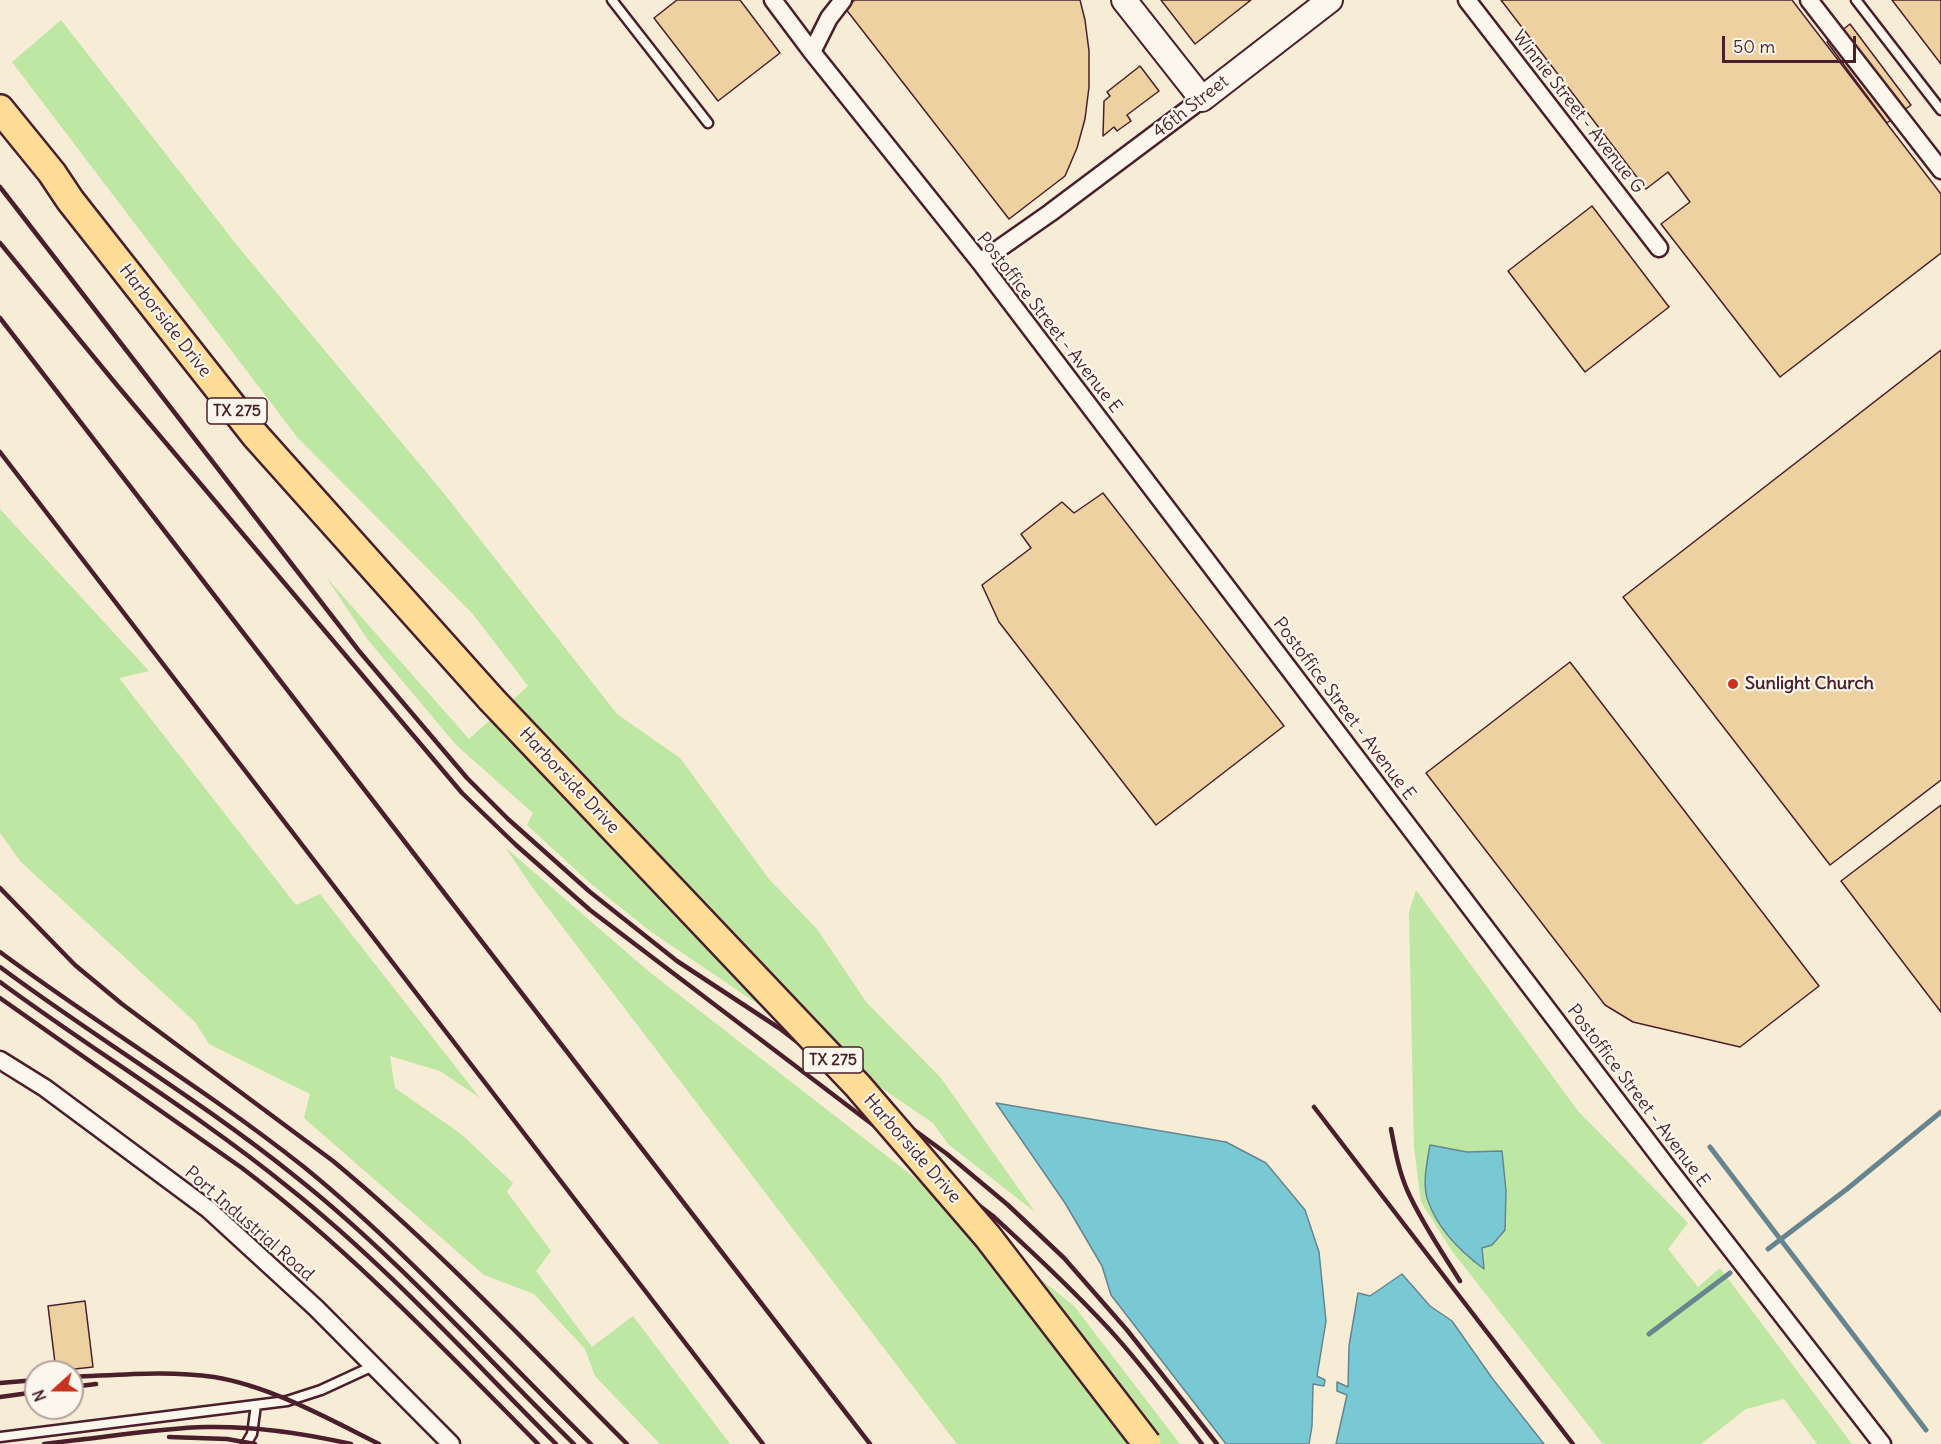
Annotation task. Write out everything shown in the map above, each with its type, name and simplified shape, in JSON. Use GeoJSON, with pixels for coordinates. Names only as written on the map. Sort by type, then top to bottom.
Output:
{"type":"FeatureCollection","features":[{"type":"Feature","properties":{"kind":"main road","name":"Harborside Drive"},"geometry":{"type":"LineString","coordinates":[[0,109],[255,435],[491,699],[858,1086],[988,1237],[1147,1444]]}},
{"type":"Feature","properties":{"kind":"street","name":"Postoffice Street - Avenue E"},"geometry":{"type":"LineString","coordinates":[[772,0],[980,262],[1661,1159],[1882,1444]]}},
{"type":"Feature","properties":{"kind":"street"},"geometry":{"type":"LineString","coordinates":[[812,52],[829,18],[843,0]]}},
{"type":"Feature","properties":{"kind":"street"},"geometry":{"type":"LineString","coordinates":[[1124,0],[1202,99]]}},
{"type":"Feature","properties":{"kind":"street","name":"46th Street"},"geometry":{"type":"LineString","coordinates":[[980,262],[1050,213],[1330,0]]}},
{"type":"Feature","properties":{"kind":"street","name":"Winnie Street - Avenue G"},"geometry":{"type":"LineString","coordinates":[[1467,0],[1659,248]]}},
{"type":"Feature","properties":{"kind":"street"},"geometry":{"type":"LineString","coordinates":[[1809,0],[1941,170]]}},
{"type":"Feature","properties":{"kind":"street","name":"Port Industrial Road"},"geometry":{"type":"LineString","coordinates":[[0,1060],[45,1088],[208,1209],[316,1308],[451,1444]]}},
{"type":"Feature","properties":{"kind":"lane"},"geometry":{"type":"LineString","coordinates":[[612,0],[708,123]]}},
{"type":"Feature","properties":{"kind":"lane"},"geometry":{"type":"LineString","coordinates":[[1856,0],[1941,110]]}},
{"type":"Feature","properties":{"kind":"lane"},"geometry":{"type":"LineString","coordinates":[[0,1437],[287,1401],[304,1396],[374,1365]]}},
{"type":"Feature","properties":{"kind":"lane"},"geometry":{"type":"LineString","coordinates":[[246,1444],[252,1434],[256,1405]]}},
{"type":"Feature","properties":{"kind":"green space"},"geometry":{"type":"Polygon","coordinates":[[[61,20],[240,249],[442,491],[617,714],[680,758],[769,879],[817,929],[867,1003],[941,1078],[1035,1212],[948,1144],[933,1123],[650,931],[590,883],[527,825],[533,813],[456,745],[368,640],[326,577],[469,739],[528,686],[472,613],[297,437],[12,62],[61,20]]]}},
{"type":"Feature","properties":{"kind":"green space"},"geometry":{"type":"Polygon","coordinates":[[[0,509],[149,671],[119,678],[296,905],[320,894],[480,1098],[440,1071],[390,1056],[395,1088],[461,1134],[513,1183],[507,1192],[551,1251],[536,1271],[592,1347],[633,1316],[730,1444],[660,1444],[595,1376],[585,1349],[534,1294],[484,1275],[304,1118],[310,1094],[209,1044],[195,1022],[21,862],[0,833],[0,509]]]}},
{"type":"Feature","properties":{"kind":"green space"},"geometry":{"type":"Polygon","coordinates":[[[505,847],[647,970],[915,1178],[1074,1306],[1180,1444],[957,1444],[532,887],[505,847]]]}},
{"type":"Feature","properties":{"kind":"green space"},"geometry":{"type":"Polygon","coordinates":[[[1416,890],[1578,1111],[1688,1223],[1668,1249],[1698,1287],[1720,1268],[1852,1444],[1817,1444],[1784,1399],[1746,1409],[1701,1444],[1603,1444],[1452,1251],[1421,1202],[1414,1147],[1409,912],[1416,890]]]}},
{"type":"Feature","properties":{"kind":"water"},"geometry":{"type":"Polygon","coordinates":[[[996,1103],[1226,1142],[1266,1163],[1305,1210],[1319,1252],[1326,1321],[1317,1376],[1325,1380],[1324,1386],[1313,1384],[1309,1444],[1226,1444],[1111,1295],[1102,1266],[1065,1203],[996,1103]]]}},
{"type":"Feature","properties":{"kind":"water"},"geometry":{"type":"Polygon","coordinates":[[[1430,1145],[1467,1152],[1502,1151],[1506,1191],[1505,1230],[1492,1245],[1482,1248],[1484,1269],[1451,1239],[1432,1211],[1425,1188],[1430,1145]]]}},
{"type":"Feature","properties":{"kind":"water"},"geometry":{"type":"Polygon","coordinates":[[[1402,1274],[1430,1306],[1452,1321],[1492,1378],[1544,1444],[1336,1444],[1347,1395],[1337,1391],[1337,1382],[1348,1387],[1349,1346],[1358,1293],[1370,1296],[1402,1274]]]}},
{"type":"Feature","properties":{"kind":"building"},"geometry":{"type":"Polygon","coordinates":[[[677,0],[740,0],[780,53],[718,101],[654,18],[677,0]]]}},
{"type":"Feature","properties":{"kind":"building"},"geometry":{"type":"Polygon","coordinates":[[[855,0],[1080,0],[1089,51],[1089,87],[1085,119],[1077,148],[1065,176],[1009,219],[845,8],[855,0]]]}},
{"type":"Feature","properties":{"kind":"building"},"geometry":{"type":"Polygon","coordinates":[[[1161,0],[1251,0],[1195,44],[1161,0]]]}},
{"type":"Feature","properties":{"kind":"building"},"geometry":{"type":"Polygon","coordinates":[[[1501,0],[1792,0],[1941,194],[1941,253],[1780,377],[1661,224],[1690,202],[1668,172],[1646,189],[1501,0]]]}},
{"type":"Feature","properties":{"kind":"building"},"geometry":{"type":"Polygon","coordinates":[[[1892,0],[1941,0],[1941,64],[1892,0]]]}},
{"type":"Feature","properties":{"kind":"building"},"geometry":{"type":"Polygon","coordinates":[[[1850,24],[1911,105],[1887,123],[1827,42],[1850,24]]]}},
{"type":"Feature","properties":{"kind":"building"},"geometry":{"type":"Polygon","coordinates":[[[1140,66],[1159,91],[1127,115],[1131,121],[1117,131],[1114,127],[1103,136],[1104,101],[1110,96],[1107,92],[1140,66]]]}},
{"type":"Feature","properties":{"kind":"building"},"geometry":{"type":"Polygon","coordinates":[[[1592,206],[1669,307],[1585,372],[1508,271],[1592,206]]]}},
{"type":"Feature","properties":{"kind":"building"},"geometry":{"type":"Polygon","coordinates":[[[1941,350],[1941,780],[1830,865],[1623,597],[1941,350]]]}},
{"type":"Feature","properties":{"kind":"building"},"geometry":{"type":"Polygon","coordinates":[[[1103,493],[1284,726],[1156,825],[999,622],[982,585],[1031,548],[1021,534],[1062,502],[1074,513],[1103,493]]]}},
{"type":"Feature","properties":{"kind":"building"},"geometry":{"type":"Polygon","coordinates":[[[1570,662],[1819,986],[1740,1047],[1633,1022],[1605,1005],[1426,773],[1570,662]]]}},
{"type":"Feature","properties":{"kind":"building"},"geometry":{"type":"Polygon","coordinates":[[[1941,805],[1941,1012],[1841,881],[1941,805]]]}},
{"type":"Feature","properties":{"kind":"building"},"geometry":{"type":"Polygon","coordinates":[[[85,1301],[93,1367],[84,1368],[84,1360],[55,1360],[48,1306],[85,1301]]]}},
{"type":"Feature","properties":{"kind":"waterway"},"geometry":{"type":"LineString","coordinates":[[1768,1249],[1847,1189],[1941,1112]]}},
{"type":"Feature","properties":{"kind":"waterway"},"geometry":{"type":"LineString","coordinates":[[1710,1147],[1926,1430]]}},
{"type":"Feature","properties":{"kind":"waterway"},"geometry":{"type":"LineString","coordinates":[[1649,1334],[1730,1273]]}},
{"type":"Feature","properties":{"kind":"railway"},"geometry":{"type":"LineString","coordinates":[[0,187],[359,651],[467,778],[508,819],[590,892],[677,961],[779,1028],[947,1154],[1008,1205],[1064,1258],[1127,1330],[1217,1444]]}},
{"type":"Feature","properties":{"kind":"railway"},"geometry":{"type":"LineString","coordinates":[[0,243],[116,384],[462,793],[516,845],[590,910],[993,1216],[1067,1285],[1109,1329],[1202,1444]]}},
{"type":"Feature","properties":{"kind":"railway"},"geometry":{"type":"LineString","coordinates":[[0,318],[870,1444]]}},
{"type":"Feature","properties":{"kind":"railway"},"geometry":{"type":"LineString","coordinates":[[0,452],[763,1444]]}},
{"type":"Feature","properties":{"kind":"railway"},"geometry":{"type":"LineString","coordinates":[[0,888],[75,965],[122,1004],[333,1161],[372,1194],[483,1299],[627,1444]]}},
{"type":"Feature","properties":{"kind":"railway"},"geometry":{"type":"LineString","coordinates":[[0,952],[230,1111],[304,1167],[415,1267],[591,1444]]}},
{"type":"Feature","properties":{"kind":"railway"},"geometry":{"type":"LineString","coordinates":[[0,967],[224,1122],[296,1177],[404,1273],[574,1444]]}},
{"type":"Feature","properties":{"kind":"railway"},"geometry":{"type":"LineString","coordinates":[[0,982],[182,1108],[288,1187],[359,1247],[556,1444]]}},
{"type":"Feature","properties":{"kind":"railway"},"geometry":{"type":"LineString","coordinates":[[0,998],[242,1168],[282,1199],[395,1301],[538,1444]]}},
{"type":"Feature","properties":{"kind":"railway"},"geometry":{"type":"LineString","coordinates":[[1314,1107],[1573,1444]]}},
{"type":"Feature","properties":{"kind":"railway"},"geometry":{"type":"LineString","coordinates":[[1391,1129],[1408,1192],[1460,1281]]}},
{"type":"Feature","properties":{"kind":"railway"},"geometry":{"type":"LineString","coordinates":[[84,1376],[179,1374],[235,1381],[299,1404],[379,1444]]}},
{"type":"Feature","properties":{"kind":"railway"},"geometry":{"type":"LineString","coordinates":[[0,1383],[24,1381]]}},
{"type":"Feature","properties":{"kind":"railway"},"geometry":{"type":"LineString","coordinates":[[84,1386],[96,1384]]}},
{"type":"Feature","properties":{"kind":"railway"},"geometry":{"type":"LineString","coordinates":[[0,1397],[24,1394]]}},
{"type":"Feature","properties":{"kind":"railway"},"geometry":{"type":"LineString","coordinates":[[78,1440],[174,1429],[224,1427],[278,1431],[351,1444]]}},
{"type":"Feature","properties":{"kind":"railway"},"geometry":{"type":"LineString","coordinates":[[169,1437],[227,1439],[255,1444]]}},
{"type":"Feature","properties":{"kind":"railway"},"geometry":{"type":"LineString","coordinates":[[44,1444],[85,1439]]}},
{"type":"Feature","properties":{"kind":"place","name":"Sunlight Church"},"geometry":{"type":"Point","coordinates":[1733,684]}}]}
